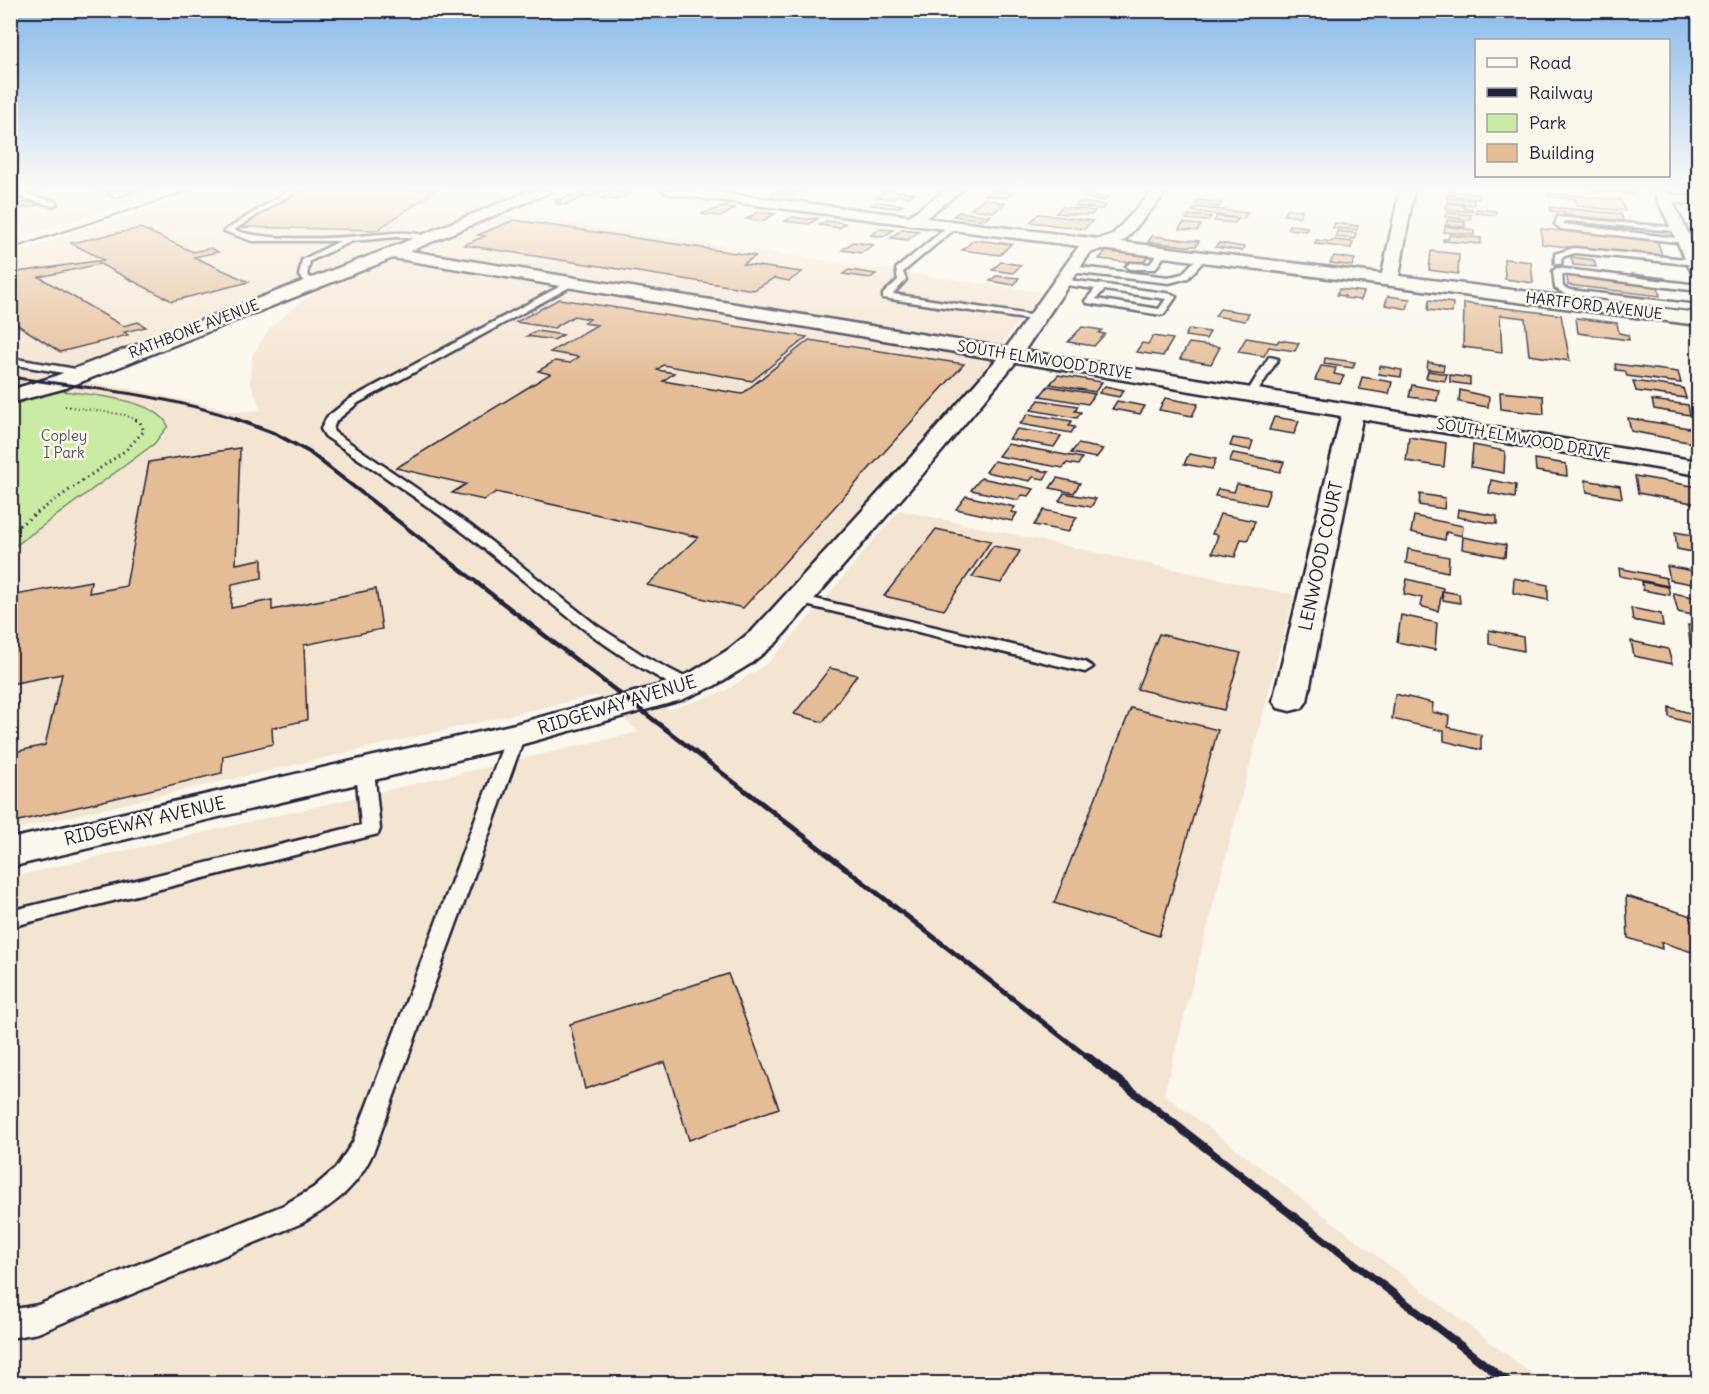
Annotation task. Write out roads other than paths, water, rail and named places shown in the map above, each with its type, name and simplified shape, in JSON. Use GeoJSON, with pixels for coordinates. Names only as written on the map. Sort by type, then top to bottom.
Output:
{"type":"FeatureCollection","features":[{"type":"Feature","properties":{"kind":"street","name":"RATHBONE AVENUE"},"geometry":{"type":"LineString","coordinates":[[19,395],[82,373],[386,255]]}},
{"type":"Feature","properties":{"kind":"street","name":"SOUTH ELMWOOD DRIVE"},"geometry":{"type":"LineString","coordinates":[[403,255],[1698,468]]}},
{"type":"Feature","properties":{"kind":"street","name":"RIDGEWAY AVENUE"},"geometry":{"type":"LineString","coordinates":[[10,853],[516,735],[688,686],[739,657],[765,636],[1011,355],[1081,255]]}},
{"type":"Feature","properties":{"kind":"street","name":"HARTFORD AVENUE"},"geometry":{"type":"LineString","coordinates":[[1194,255],[1698,319]]}},
{"type":"Feature","properties":{"kind":"street"},"geometry":{"type":"LineString","coordinates":[[1389,280],[1394,255]]}},
{"type":"Feature","properties":{"kind":"street","name":"LENWOOD COURT"},"geometry":{"type":"LineString","coordinates":[[1290,701],[1353,410]]}},
{"type":"Feature","properties":{"kind":"lane"},"geometry":{"type":"LineString","coordinates":[[313,283],[303,276],[306,260],[316,255]]}},
{"type":"Feature","properties":{"kind":"lane"},"geometry":{"type":"LineString","coordinates":[[918,255],[899,271],[902,280],[886,296],[1036,319]]}},
{"type":"Feature","properties":{"kind":"lane"},"geometry":{"type":"LineString","coordinates":[[1118,264],[1152,267],[1162,255]]}},
{"type":"Feature","properties":{"kind":"lane"},"geometry":{"type":"LineString","coordinates":[[1561,255],[1558,256],[1557,267],[1559,288],[1568,292],[1698,308]]}},
{"type":"Feature","properties":{"kind":"lane"},"geometry":{"type":"LineString","coordinates":[[1602,255],[1636,261],[1697,264]]}},
{"type":"Feature","properties":{"kind":"lane"},"geometry":{"type":"LineString","coordinates":[[1074,267],[1168,279],[1185,276],[1203,256]]}},
{"type":"Feature","properties":{"kind":"lane"},"geometry":{"type":"LineString","coordinates":[[1074,267],[1102,287],[1172,297],[1161,312],[1090,301],[1102,287]]}},
{"type":"Feature","properties":{"kind":"lane"},"geometry":{"type":"LineString","coordinates":[[1557,267],[1698,288]]}},
{"type":"Feature","properties":{"kind":"lane"},"geometry":{"type":"LineString","coordinates":[[573,283],[354,401],[331,419],[327,429],[329,434],[438,507],[509,561],[561,606],[631,655],[662,674],[688,686]]}},
{"type":"Feature","properties":{"kind":"lane"},"geometry":{"type":"LineString","coordinates":[[1251,393],[1273,359]]}},
{"type":"Feature","properties":{"kind":"lane"},"geometry":{"type":"LineString","coordinates":[[10,361],[82,373]]}},
{"type":"Feature","properties":{"kind":"lane"},"geometry":{"type":"LineString","coordinates":[[798,599],[1085,667]]}},
{"type":"Feature","properties":{"kind":"lane"},"geometry":{"type":"LineString","coordinates":[[10,1324],[38,1319],[293,1214],[322,1197],[344,1178],[363,1148],[516,735]]}},
{"type":"Feature","properties":{"kind":"lane"},"geometry":{"type":"LineString","coordinates":[[10,919],[371,829],[365,770]]}},
{"type":"Feature","properties":{"kind":"railway"},"geometry":{"type":"LineString","coordinates":[[10,377],[155,398],[239,420]]}},
{"type":"Feature","properties":{"kind":"railway"},"geometry":{"type":"LineString","coordinates":[[235,419],[276,434],[309,452],[479,584]]}},
{"type":"Feature","properties":{"kind":"railway"},"geometry":{"type":"LineString","coordinates":[[477,583],[748,793]]}},
{"type":"Feature","properties":{"kind":"railway"},"geometry":{"type":"LineString","coordinates":[[746,791],[1089,1058]]}},
{"type":"Feature","properties":{"kind":"railway"},"geometry":{"type":"LineString","coordinates":[[1087,1056],[1510,1384]]}},
{"type":"Feature","properties":{"kind":"park label","name":"Copley I Park"},"geometry":{"type":"Point","coordinates":[64,444]}}]}
